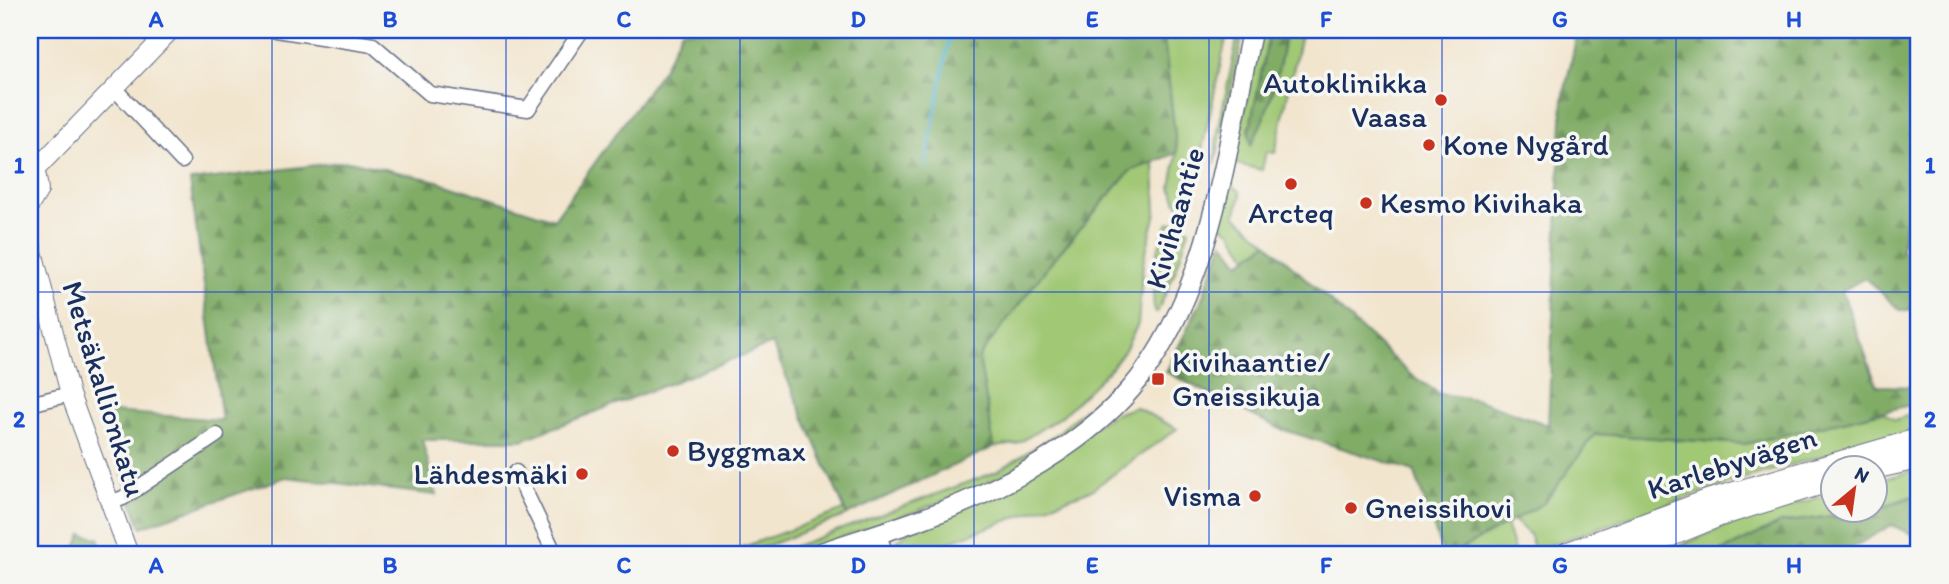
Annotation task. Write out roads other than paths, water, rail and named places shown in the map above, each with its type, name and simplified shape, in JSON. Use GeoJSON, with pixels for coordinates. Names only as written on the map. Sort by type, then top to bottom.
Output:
{"type":"FeatureCollection","features":[{"type":"Feature","properties":{"kind":"highway","name":"Karlebyvägen"},"geometry":{"type":"LineString","coordinates":[[1567,554],[1709,501],[1919,440]]}},
{"type":"Feature","properties":{"kind":"highway"},"geometry":{"type":"LineString","coordinates":[[1890,464],[1919,457]]}},
{"type":"Feature","properties":{"kind":"highway","name":"Karlebyvägen"},"geometry":{"type":"LineString","coordinates":[[1623,554],[1718,515],[1820,483]]}},
{"type":"Feature","properties":{"kind":"main road","name":"Kivihaantie"},"geometry":{"type":"LineString","coordinates":[[817,554],[988,492],[1058,452],[1087,429],[1145,371],[1193,279],[1214,206],[1252,30]]}},
{"type":"Feature","properties":{"kind":"street"},"geometry":{"type":"LineString","coordinates":[[30,205],[39,190],[31,171],[172,30]]}},
{"type":"Feature","properties":{"kind":"street"},"geometry":{"type":"LineString","coordinates":[[276,30],[373,45],[430,94],[528,109],[582,30]]}},
{"type":"Feature","properties":{"kind":"street"},"geometry":{"type":"LineString","coordinates":[[114,88],[182,161]]}},
{"type":"Feature","properties":{"kind":"street","name":"Metsäkallionkatu"},"geometry":{"type":"LineString","coordinates":[[30,240],[70,394],[129,554]]}},
{"type":"Feature","properties":{"kind":"street"},"geometry":{"type":"LineString","coordinates":[[30,404],[70,394]]}},
{"type":"Feature","properties":{"kind":"street"},"geometry":{"type":"LineString","coordinates":[[109,503],[123,498],[218,435]]}},
{"type":"Feature","properties":{"kind":"street"},"geometry":{"type":"LineString","coordinates":[[516,472],[552,551]]}},
{"type":"Feature","properties":{"kind":"street"},"geometry":{"type":"LineString","coordinates":[[878,533],[886,554]]}},
{"type":"Feature","properties":{"kind":"waterway"},"geometry":{"type":"LineString","coordinates":[[925,167],[951,30]]}},
{"type":"Feature","properties":{"kind":"place","name":"Autoklinikka Vaasa"},"geometry":{"type":"Point","coordinates":[1441,100]}},
{"type":"Feature","properties":{"kind":"place","name":"Kone Nygård"},"geometry":{"type":"Point","coordinates":[1429,145]}},
{"type":"Feature","properties":{"kind":"place","name":"Arcteq"},"geometry":{"type":"Point","coordinates":[1291,184]}},
{"type":"Feature","properties":{"kind":"place","name":"Kesmo Kivihaka"},"geometry":{"type":"Point","coordinates":[1366,203]}},
{"type":"Feature","properties":{"kind":"place","name":"Kivihaantie/ Gneissikuja"},"geometry":{"type":"Point","coordinates":[1158,379]}},
{"type":"Feature","properties":{"kind":"place","name":"Byggmax"},"geometry":{"type":"Point","coordinates":[673,451]}},
{"type":"Feature","properties":{"kind":"place","name":"Lähdesmäki"},"geometry":{"type":"Point","coordinates":[582,474]}},
{"type":"Feature","properties":{"kind":"place","name":"Visma"},"geometry":{"type":"Point","coordinates":[1255,496]}},
{"type":"Feature","properties":{"kind":"place","name":"Gneissihovi"},"geometry":{"type":"Point","coordinates":[1351,508]}}]}
